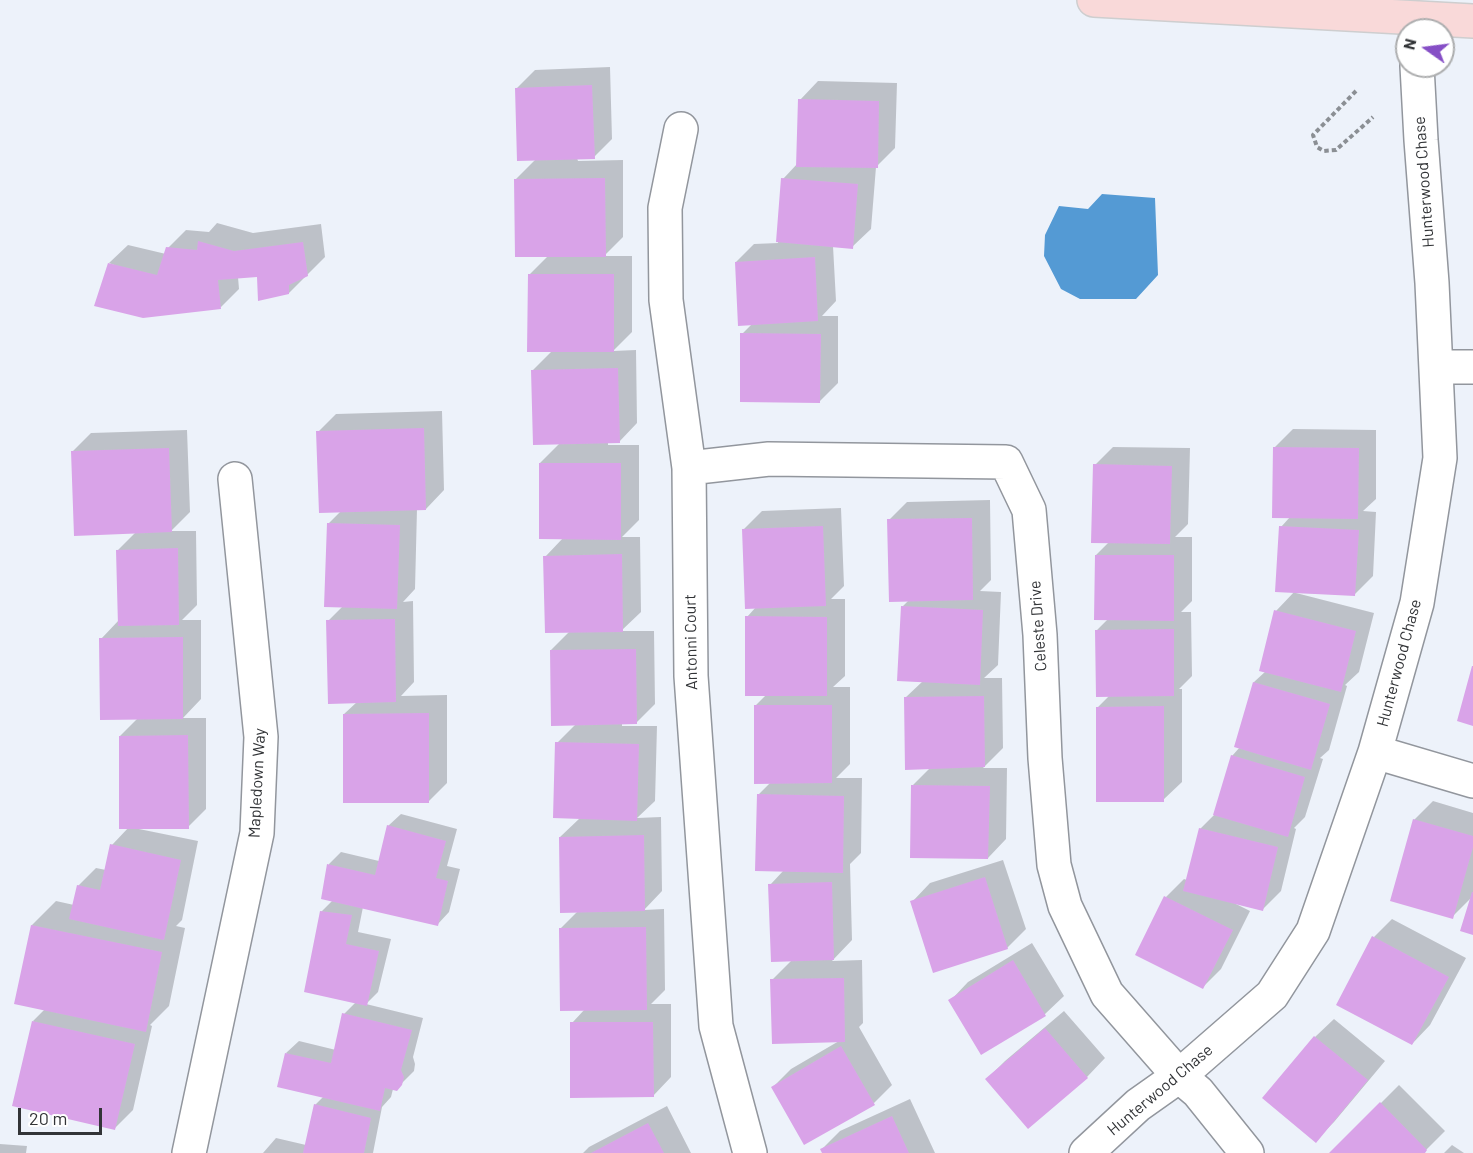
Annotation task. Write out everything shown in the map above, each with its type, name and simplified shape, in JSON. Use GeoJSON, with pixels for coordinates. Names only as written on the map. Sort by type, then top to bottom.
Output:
{"type":"FeatureCollection","features":[{"type":"Feature","properties":{"kind":"main road"},"geometry":{"type":"LineString","coordinates":[[1094,0],[1416,16],[1473,21]]}},
{"type":"Feature","properties":{"kind":"street","name":"Hunterwood Chase"},"geometry":{"type":"LineString","coordinates":[[1086,1153],[1138,1105],[1179,1076],[1272,995],[1313,931],[1375,752],[1417,603],[1440,458],[1418,78]]}},
{"type":"Feature","properties":{"kind":"street","name":"Antonni Court"},"geometry":{"type":"LineString","coordinates":[[681,129],[665,208],[666,300],[689,468],[691,676],[716,1026],[750,1153]]}},
{"type":"Feature","properties":{"kind":"street"},"geometry":{"type":"LineString","coordinates":[[1436,367],[1473,367]]}},
{"type":"Feature","properties":{"kind":"street","name":"Celeste Drive"},"geometry":{"type":"LineString","coordinates":[[689,468],[768,459],[1006,462],[1029,510],[1040,635],[1045,758],[1054,865],[1065,906],[1107,994],[1179,1076]]}},
{"type":"Feature","properties":{"kind":"street","name":"Mapledown Way"},"geometry":{"type":"LineString","coordinates":[[189,1153],[257,833],[261,737],[235,479]]}},
{"type":"Feature","properties":{"kind":"street"},"geometry":{"type":"LineString","coordinates":[[1375,752],[1473,781]]}},
{"type":"Feature","properties":{"kind":"street"},"geometry":{"type":"LineString","coordinates":[[1179,1076],[1198,1092],[1246,1153]]}},
{"type":"Feature","properties":{"kind":"path"},"geometry":{"type":"LineString","coordinates":[[1356,91],[1313,135],[1317,147],[1324,151],[1336,150],[1373,117]]}},
{"type":"Feature","properties":{"kind":"water"},"geometry":{"type":"Polygon","coordinates":[[[1102,194],[1155,198],[1158,275],[1136,299],[1080,299],[1061,289],[1044,256],[1045,235],[1059,206],[1088,209],[1102,194]]]}},
{"type":"Feature","properties":{"kind":"building"},"geometry":{"type":"Polygon","coordinates":[[[592,85],[595,159],[517,161],[515,88],[592,85]]]}},
{"type":"Feature","properties":{"kind":"building"},"geometry":{"type":"Polygon","coordinates":[[[798,99],[879,101],[878,168],[796,167],[798,99]]]}},
{"type":"Feature","properties":{"kind":"building"},"geometry":{"type":"Polygon","coordinates":[[[605,178],[606,257],[515,257],[514,179],[605,178]]]}},
{"type":"Feature","properties":{"kind":"building"},"geometry":{"type":"Polygon","coordinates":[[[781,178],[858,184],[853,249],[776,242],[781,178]]]}},
{"type":"Feature","properties":{"kind":"building"},"geometry":{"type":"Polygon","coordinates":[[[198,241],[234,251],[303,242],[308,276],[289,285],[289,294],[258,301],[257,277],[218,280],[221,309],[143,318],[94,306],[108,263],[157,275],[166,247],[197,250],[198,241]]]}},
{"type":"Feature","properties":{"kind":"building"},"geometry":{"type":"Polygon","coordinates":[[[815,257],[818,321],[738,326],[735,262],[815,257]]]}},
{"type":"Feature","properties":{"kind":"building"},"geometry":{"type":"Polygon","coordinates":[[[528,274],[614,274],[614,352],[527,352],[528,274]]]}},
{"type":"Feature","properties":{"kind":"building"},"geometry":{"type":"Polygon","coordinates":[[[740,333],[821,334],[820,403],[740,402],[740,333]]]}},
{"type":"Feature","properties":{"kind":"building"},"geometry":{"type":"Polygon","coordinates":[[[618,368],[620,443],[533,445],[531,370],[618,368]]]}},
{"type":"Feature","properties":{"kind":"building"},"geometry":{"type":"Polygon","coordinates":[[[424,428],[426,510],[319,513],[316,431],[424,428]]]}},
{"type":"Feature","properties":{"kind":"building"},"geometry":{"type":"Polygon","coordinates":[[[1273,447],[1359,448],[1358,519],[1272,518],[1273,447]]]}},
{"type":"Feature","properties":{"kind":"building"},"geometry":{"type":"Polygon","coordinates":[[[169,448],[172,532],[74,536],[71,451],[169,448]]]}},
{"type":"Feature","properties":{"kind":"building"},"geometry":{"type":"Polygon","coordinates":[[[539,463],[621,463],[621,540],[539,539],[539,463]]]}},
{"type":"Feature","properties":{"kind":"building"},"geometry":{"type":"Polygon","coordinates":[[[1093,464],[1172,466],[1170,544],[1091,543],[1093,464]]]}},
{"type":"Feature","properties":{"kind":"building"},"geometry":{"type":"Polygon","coordinates":[[[972,518],[973,600],[889,602],[887,519],[972,518]]]}},
{"type":"Feature","properties":{"kind":"building"},"geometry":{"type":"Polygon","coordinates":[[[327,523],[400,525],[397,609],[324,607],[327,523]]]}},
{"type":"Feature","properties":{"kind":"building"},"geometry":{"type":"Polygon","coordinates":[[[823,526],[826,606],[745,609],[742,529],[823,526]]]}},
{"type":"Feature","properties":{"kind":"building"},"geometry":{"type":"Polygon","coordinates":[[[1279,526],[1359,530],[1355,596],[1275,592],[1279,526]]]}},
{"type":"Feature","properties":{"kind":"building"},"geometry":{"type":"Polygon","coordinates":[[[178,548],[179,625],[118,626],[116,550],[178,548]]]}},
{"type":"Feature","properties":{"kind":"building"},"geometry":{"type":"Polygon","coordinates":[[[622,554],[623,632],[545,633],[543,556],[622,554]]]}},
{"type":"Feature","properties":{"kind":"building"},"geometry":{"type":"Polygon","coordinates":[[[1095,555],[1174,555],[1174,621],[1094,620],[1095,555]]]}},
{"type":"Feature","properties":{"kind":"building"},"geometry":{"type":"Polygon","coordinates":[[[901,606],[983,610],[980,685],[897,681],[901,606]]]}},
{"type":"Feature","properties":{"kind":"building"},"geometry":{"type":"Polygon","coordinates":[[[1274,610],[1356,631],[1341,692],[1259,671],[1274,610]]]}},
{"type":"Feature","properties":{"kind":"building"},"geometry":{"type":"Polygon","coordinates":[[[745,616],[827,617],[827,696],[745,696],[745,616]]]}},
{"type":"Feature","properties":{"kind":"building"},"geometry":{"type":"Polygon","coordinates":[[[395,619],[396,702],[328,704],[326,620],[395,619]]]}},
{"type":"Feature","properties":{"kind":"building"},"geometry":{"type":"Polygon","coordinates":[[[1174,629],[1174,696],[1096,697],[1095,630],[1174,629]]]}},
{"type":"Feature","properties":{"kind":"building"},"geometry":{"type":"Polygon","coordinates":[[[183,637],[183,719],[100,720],[99,638],[183,637]]]}},
{"type":"Feature","properties":{"kind":"building"},"geometry":{"type":"Polygon","coordinates":[[[636,649],[637,724],[551,726],[550,650],[636,649]]]}},
{"type":"Feature","properties":{"kind":"building"},"geometry":{"type":"Polygon","coordinates":[[[1473,666],[1473,726],[1457,721],[1473,666]]]}},
{"type":"Feature","properties":{"kind":"building"},"geometry":{"type":"Polygon","coordinates":[[[1253,682],[1330,704],[1311,770],[1234,747],[1253,682]]]}},
{"type":"Feature","properties":{"kind":"building"},"geometry":{"type":"Polygon","coordinates":[[[984,696],[985,767],[905,770],[904,697],[984,696]]]}},
{"type":"Feature","properties":{"kind":"building"},"geometry":{"type":"Polygon","coordinates":[[[754,705],[832,705],[832,783],[754,784],[754,705]]]}},
{"type":"Feature","properties":{"kind":"building"},"geometry":{"type":"Polygon","coordinates":[[[1164,706],[1164,802],[1096,802],[1096,707],[1164,706]]]}},
{"type":"Feature","properties":{"kind":"building"},"geometry":{"type":"Polygon","coordinates":[[[429,713],[429,803],[343,803],[343,714],[429,713]]]}},
{"type":"Feature","properties":{"kind":"building"},"geometry":{"type":"Polygon","coordinates":[[[188,735],[189,829],[119,829],[119,736],[188,735]]]}},
{"type":"Feature","properties":{"kind":"building"},"geometry":{"type":"Polygon","coordinates":[[[555,742],[639,744],[637,821],[553,818],[555,742]]]}},
{"type":"Feature","properties":{"kind":"building"},"geometry":{"type":"Polygon","coordinates":[[[1231,755],[1305,777],[1288,837],[1213,815],[1231,755]]]}},
{"type":"Feature","properties":{"kind":"building"},"geometry":{"type":"Polygon","coordinates":[[[911,785],[990,786],[988,859],[910,858],[911,785]]]}},
{"type":"Feature","properties":{"kind":"building"},"geometry":{"type":"Polygon","coordinates":[[[757,794],[844,796],[843,873],[755,871],[757,794]]]}},
{"type":"Feature","properties":{"kind":"building"},"geometry":{"type":"Polygon","coordinates":[[[1413,819],[1473,836],[1473,847],[1453,919],[1390,901],[1413,819]]]}},
{"type":"Feature","properties":{"kind":"building"},"geometry":{"type":"Polygon","coordinates":[[[387,825],[446,841],[436,878],[448,881],[438,926],[321,899],[327,864],[375,875],[387,825]]]}},
{"type":"Feature","properties":{"kind":"building"},"geometry":{"type":"Polygon","coordinates":[[[1199,828],[1278,847],[1263,911],[1183,891],[1199,828]]]}},
{"type":"Feature","properties":{"kind":"building"},"geometry":{"type":"Polygon","coordinates":[[[644,835],[645,911],[560,913],[559,837],[644,835]]]}},
{"type":"Feature","properties":{"kind":"building"},"geometry":{"type":"Polygon","coordinates":[[[110,844],[181,860],[164,940],[69,919],[77,885],[100,890],[110,844]]]}},
{"type":"Feature","properties":{"kind":"building"},"geometry":{"type":"Polygon","coordinates":[[[985,877],[1008,949],[933,973],[910,901],[985,877]]]}},
{"type":"Feature","properties":{"kind":"building"},"geometry":{"type":"Polygon","coordinates":[[[832,882],[834,960],[771,962],[768,884],[832,882]]]}},
{"type":"Feature","properties":{"kind":"building"},"geometry":{"type":"Polygon","coordinates":[[[1473,892],[1473,935],[1460,931],[1473,892]]]}},
{"type":"Feature","properties":{"kind":"building"},"geometry":{"type":"Polygon","coordinates":[[[1164,896],[1233,930],[1203,989],[1135,955],[1164,896]]]}},
{"type":"Feature","properties":{"kind":"building"},"geometry":{"type":"Polygon","coordinates":[[[320,911],[352,915],[346,944],[379,951],[367,1006],[304,992],[320,911]]]}},
{"type":"Feature","properties":{"kind":"building"},"geometry":{"type":"Polygon","coordinates":[[[31,925],[162,952],[146,1032],[14,1004],[31,925]]]}},
{"type":"Feature","properties":{"kind":"building"},"geometry":{"type":"Polygon","coordinates":[[[646,927],[647,1010],[560,1011],[559,928],[646,927]]]}},
{"type":"Feature","properties":{"kind":"building"},"geometry":{"type":"Polygon","coordinates":[[[1372,936],[1449,977],[1412,1045],[1336,1005],[1372,936]]]}},
{"type":"Feature","properties":{"kind":"building"},"geometry":{"type":"Polygon","coordinates":[[[1013,960],[1046,1016],[981,1055],[948,1000],[1013,960]]]}},
{"type":"Feature","properties":{"kind":"building"},"geometry":{"type":"Polygon","coordinates":[[[844,978],[845,1042],[772,1044],[770,979],[844,978]]]}},
{"type":"Feature","properties":{"kind":"building"},"geometry":{"type":"Polygon","coordinates":[[[342,1013],[412,1030],[401,1070],[404,1077],[402,1085],[397,1091],[385,1088],[380,1111],[277,1087],[285,1053],[331,1063],[342,1013]]]}},
{"type":"Feature","properties":{"kind":"building"},"geometry":{"type":"Polygon","coordinates":[[[32,1021],[135,1044],[115,1130],[12,1106],[32,1021]]]}},
{"type":"Feature","properties":{"kind":"building"},"geometry":{"type":"Polygon","coordinates":[[[570,1022],[653,1022],[654,1097],[570,1098],[570,1022]]]}},
{"type":"Feature","properties":{"kind":"building"},"geometry":{"type":"Polygon","coordinates":[[[1045,1028],[1088,1078],[1028,1129],[985,1079],[1045,1028]]]}},
{"type":"Feature","properties":{"kind":"building"},"geometry":{"type":"Polygon","coordinates":[[[1314,1036],[1368,1080],[1316,1143],[1262,1098],[1314,1036]]]}},
{"type":"Feature","properties":{"kind":"building"},"geometry":{"type":"Polygon","coordinates":[[[841,1046],[875,1105],[804,1145],[771,1087],[841,1046]]]}},
{"type":"Feature","properties":{"kind":"building"},"geometry":{"type":"Polygon","coordinates":[[[1380,1102],[1427,1150],[1425,1153],[1329,1153],[1380,1102]]]}},
{"type":"Feature","properties":{"kind":"building"},"geometry":{"type":"Polygon","coordinates":[[[314,1104],[371,1118],[364,1153],[303,1153],[314,1104]]]}},
{"type":"Feature","properties":{"kind":"building"},"geometry":{"type":"Polygon","coordinates":[[[892,1116],[909,1153],[822,1153],[820,1149],[892,1116]]]}},
{"type":"Feature","properties":{"kind":"building"},"geometry":{"type":"Polygon","coordinates":[[[648,1123],[664,1153],[591,1153],[648,1123]]]}}]}
